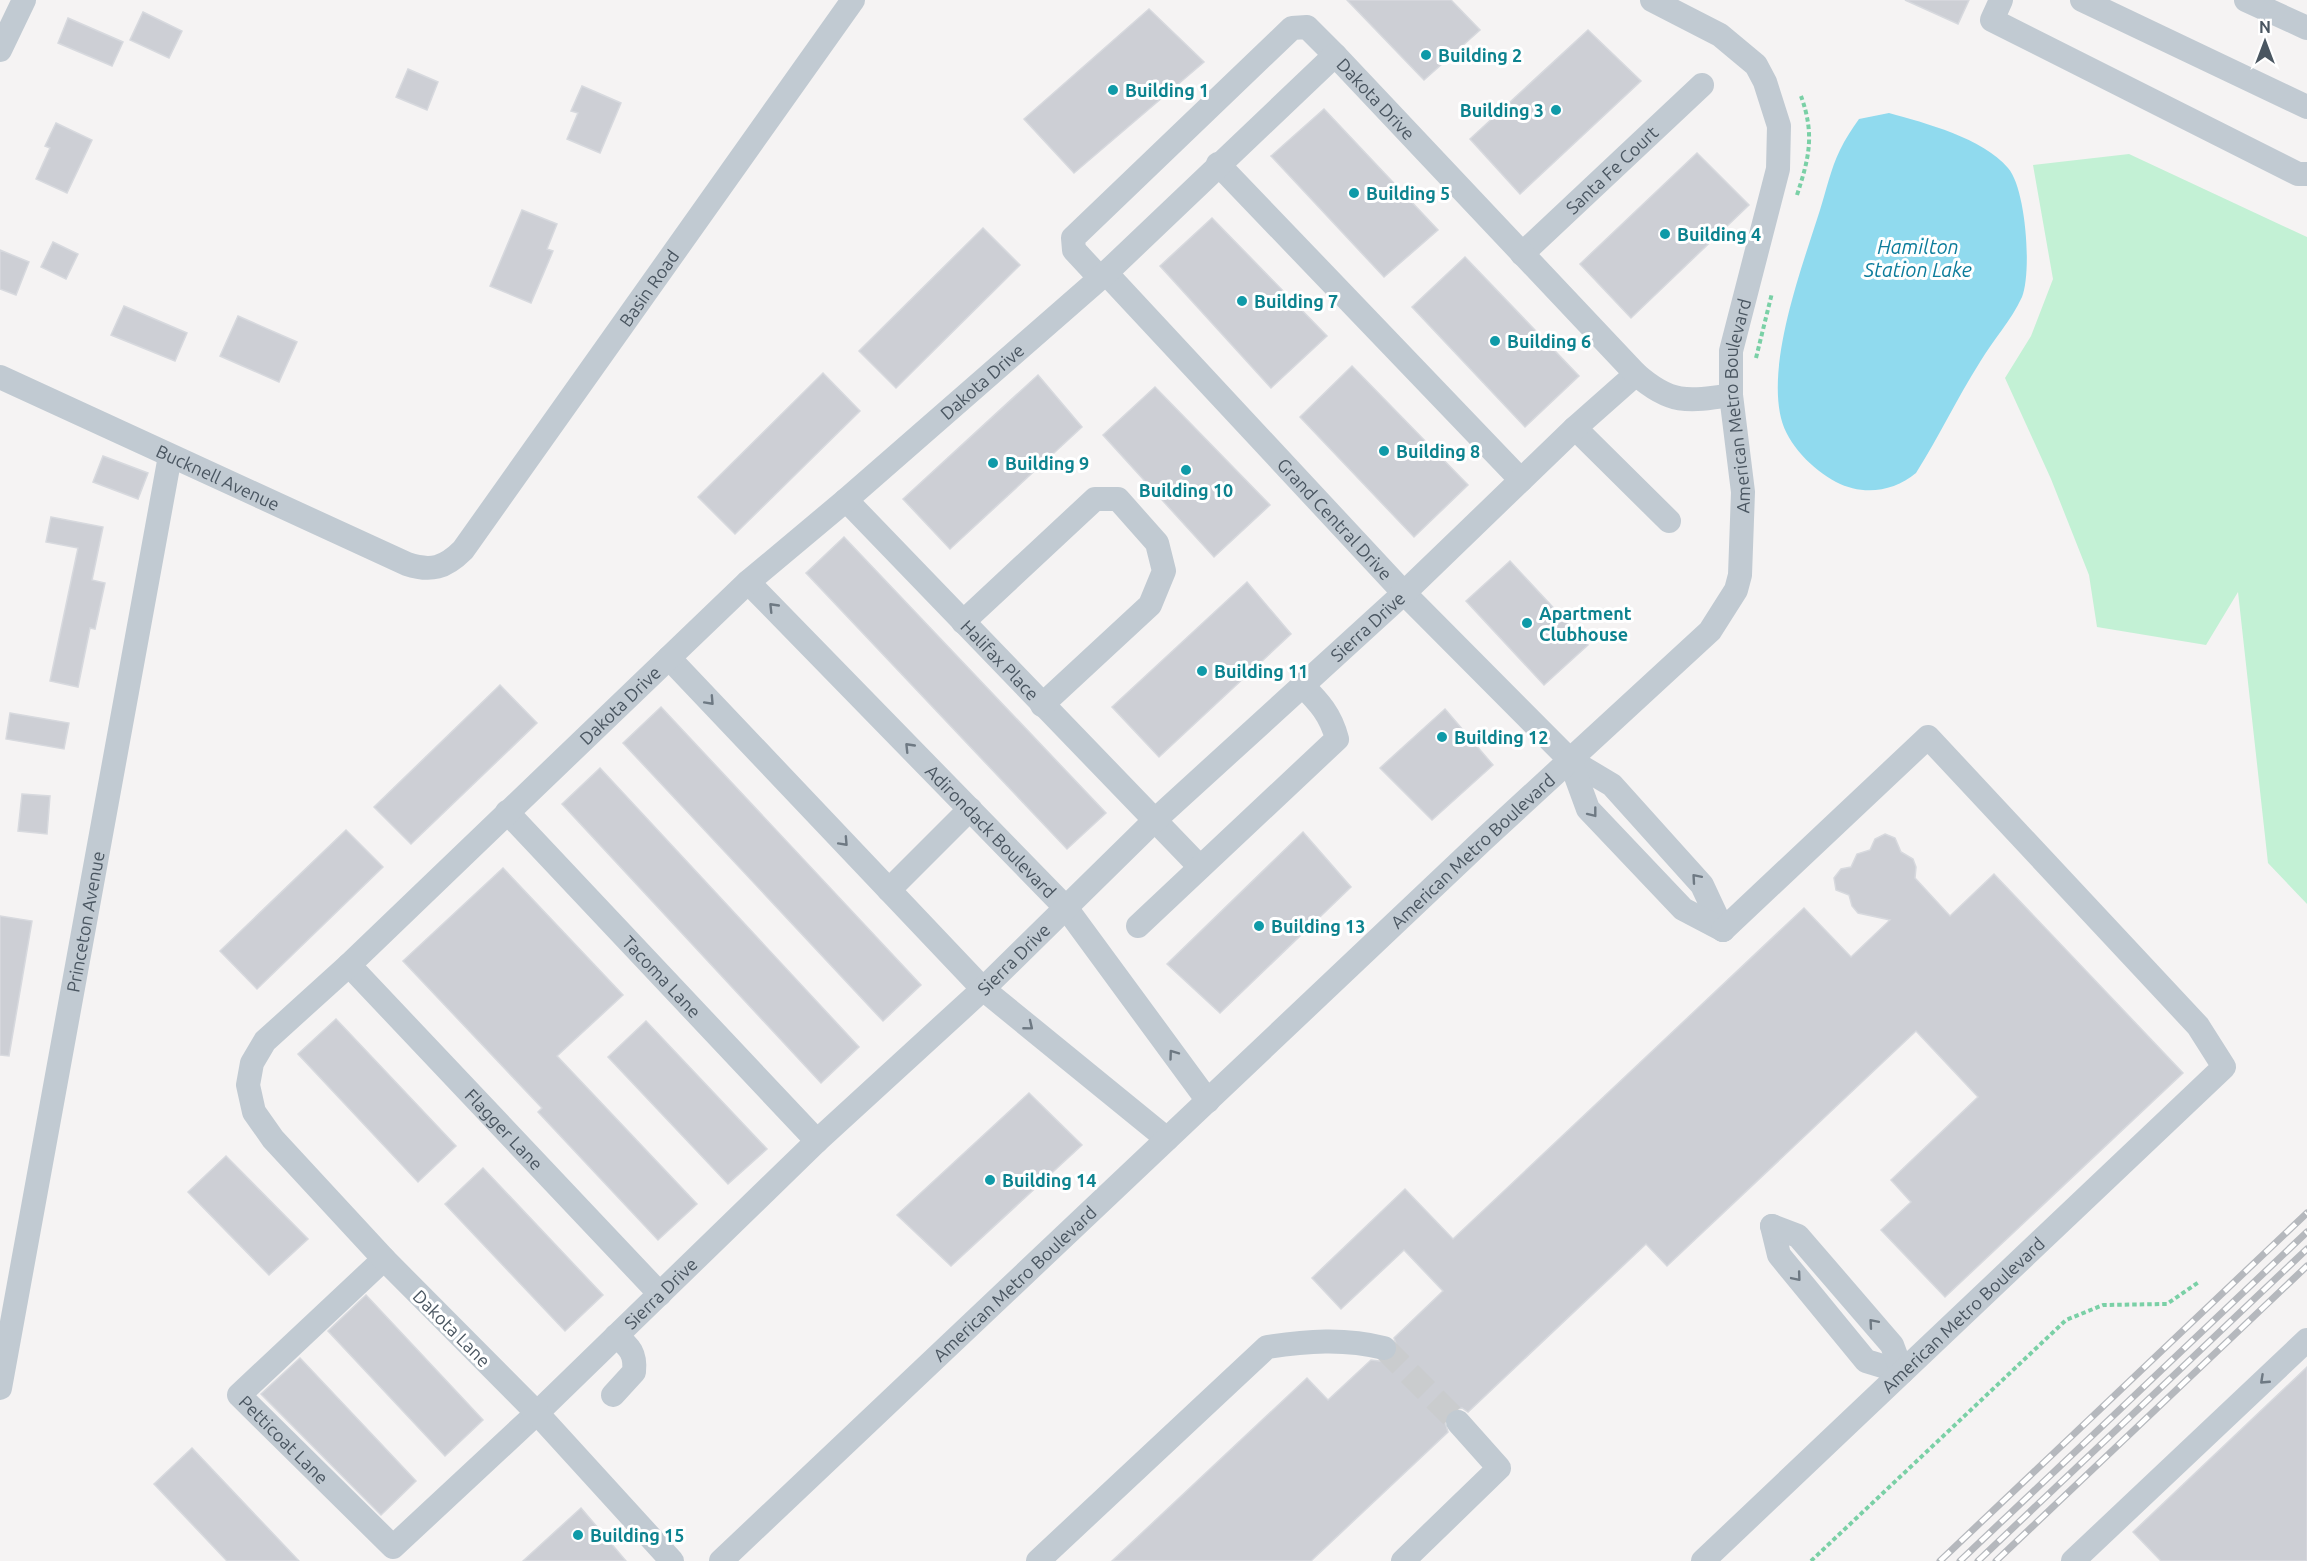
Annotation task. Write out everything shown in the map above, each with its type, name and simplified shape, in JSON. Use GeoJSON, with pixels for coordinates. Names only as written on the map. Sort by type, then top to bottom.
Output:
{"type":"FeatureCollection","features":[{"type":"Feature","properties":{"kind":"street"},"geometry":{"type":"LineString","coordinates":[[0,50],[24,0]]}},
{"type":"Feature","properties":{"kind":"street","name":"Basin Road"},"geometry":{"type":"LineString","coordinates":[[437,569],[452,561],[463,550],[853,0]]}},
{"type":"Feature","properties":{"kind":"street","name":"American Metro Boulevard"},"geometry":{"type":"LineString","coordinates":[[721,1561],[1570,760],[1710,631],[1736,590],[1740,575],[1743,492],[1731,395],[1731,351],[1778,169],[1779,126],[1765,82],[1756,65],[1720,35],[1653,0]]}},
{"type":"Feature","properties":{"kind":"street"},"geometry":{"type":"LineString","coordinates":[[2001,0],[1992,20],[2298,174],[2307,174]]}},
{"type":"Feature","properties":{"kind":"street"},"geometry":{"type":"LineString","coordinates":[[2082,0],[2307,107]]}},
{"type":"Feature","properties":{"kind":"street"},"geometry":{"type":"LineString","coordinates":[[2246,0],[2307,28]]}},
{"type":"Feature","properties":{"kind":"street","name":"Grand Central Drive"},"geometry":{"type":"LineString","coordinates":[[1335,55],[1307,27],[1292,28],[1072,238],[1074,250],[1103,275],[1404,592],[1570,760]]}},
{"type":"Feature","properties":{"kind":"street","name":"Dakota Drive"},"geometry":{"type":"LineString","coordinates":[[248,1085],[252,1063],[265,1041],[349,966],[748,582],[846,500],[1103,275],[1335,55],[1636,374],[1657,392],[1677,400],[1697,401],[1731,395]]}},
{"type":"Feature","properties":{"kind":"street","name":"Santa Fe Court"},"geometry":{"type":"LineString","coordinates":[[1522,255],[1702,85]]}},
{"type":"Feature","properties":{"kind":"street"},"geometry":{"type":"LineString","coordinates":[[1218,164],[1521,480]]}},
{"type":"Feature","properties":{"kind":"street","name":"Sierra Drive"},"geometry":{"type":"LineString","coordinates":[[393,1546],[537,1413],[817,1141],[1067,909],[1154,821],[1404,592],[1575,428],[1636,374]]}},
{"type":"Feature","properties":{"kind":"street","name":"Bucknell Avenue"},"geometry":{"type":"LineString","coordinates":[[0,376],[407,564],[424,569],[437,569]]}},
{"type":"Feature","properties":{"kind":"street"},"geometry":{"type":"LineString","coordinates":[[1575,428],[1669,521]]}},
{"type":"Feature","properties":{"kind":"street","name":"Princeton Avenue"},"geometry":{"type":"LineString","coordinates":[[0,1388],[170,456]]}},
{"type":"Feature","properties":{"kind":"street"},"geometry":{"type":"LineString","coordinates":[[963,622],[1095,499],[1118,499],[1157,543],[1164,571],[1150,605],[1042,705]]}},
{"type":"Feature","properties":{"kind":"street","name":"Halifax Place"},"geometry":{"type":"LineString","coordinates":[[846,500],[1200,867]]}},
{"type":"Feature","properties":{"kind":"street","name":"Adirondack Boulevard"},"geometry":{"type":"LineString","coordinates":[[748,582],[1067,909],[1208,1101]]}},
{"type":"Feature","properties":{"kind":"street"},"geometry":{"type":"LineString","coordinates":[[669,658],[983,989],[1167,1140]]}},
{"type":"Feature","properties":{"kind":"street"},"geometry":{"type":"LineString","coordinates":[[1138,926],[1337,739],[1333,723],[1325,709],[1302,686]]}},
{"type":"Feature","properties":{"kind":"street","name":"American Metro Boulevard"},"geometry":{"type":"LineString","coordinates":[[1703,1561],[2224,1067],[2198,1026],[1928,737],[1723,930]]}},
{"type":"Feature","properties":{"kind":"street"},"geometry":{"type":"LineString","coordinates":[[1570,760],[1588,810],[1683,909],[1723,930]]}},
{"type":"Feature","properties":{"kind":"street"},"geometry":{"type":"LineString","coordinates":[[1570,760],[1612,785],[1702,885],[1723,930]]}},
{"type":"Feature","properties":{"kind":"street"},"geometry":{"type":"LineString","coordinates":[[889,890],[970,810]]}},
{"type":"Feature","properties":{"kind":"street","name":"Tacoma Lane"},"geometry":{"type":"LineString","coordinates":[[507,812],[817,1141]]}},
{"type":"Feature","properties":{"kind":"street","name":"Flagger Lane"},"geometry":{"type":"LineString","coordinates":[[349,966],[660,1294]]}},
{"type":"Feature","properties":{"kind":"street","name":"Dakota Lane"},"geometry":{"type":"LineString","coordinates":[[248,1085],[254,1112],[273,1140],[384,1259],[537,1413],[672,1561]]}},
{"type":"Feature","properties":{"kind":"street"},"geometry":{"type":"LineString","coordinates":[[1772,1226],[1798,1236],[1892,1345],[1902,1372],[1866,1361],[1779,1256],[1772,1226]]}},
{"type":"Feature","properties":{"kind":"street","name":"Petticoat Lane"},"geometry":{"type":"LineString","coordinates":[[384,1259],[239,1395],[393,1546]]}},
{"type":"Feature","properties":{"kind":"street"},"geometry":{"type":"LineString","coordinates":[[613,1395],[634,1372],[635,1360],[630,1348],[616,1336]]}},
{"type":"Feature","properties":{"kind":"street"},"geometry":{"type":"LineString","coordinates":[[2073,1561],[2152,1500],[2307,1340]]}},
{"type":"Feature","properties":{"kind":"street"},"geometry":{"type":"LineString","coordinates":[[1038,1561],[1267,1347],[1307,1341],[1363,1342],[1384,1348]]}},
{"type":"Feature","properties":{"kind":"street"},"geometry":{"type":"LineString","coordinates":[[1403,1561],[1498,1468],[1458,1422]]}},
{"type":"Feature","properties":{"kind":"path"},"geometry":{"type":"LineString","coordinates":[[1797,196],[1810,156],[1806,110],[1801,96]]}},
{"type":"Feature","properties":{"kind":"path"},"geometry":{"type":"LineString","coordinates":[[1753,370],[1774,281]]}},
{"type":"Feature","properties":{"kind":"path"},"geometry":{"type":"LineString","coordinates":[[1811,1561],[2066,1320],[2103,1305],[2167,1304],[2199,1282]]}},
{"type":"Feature","properties":{"kind":"green space"},"geometry":{"type":"Polygon","coordinates":[[[2129,154],[2307,237],[2307,904],[2268,863],[2238,592],[2206,645],[2097,627],[2089,575],[2051,479],[2005,378],[2031,336],[2053,279],[2033,165],[2129,154]]]}},
{"type":"Feature","properties":{"kind":"water","name":"Hamilton Station Lake"},"geometry":{"type":"Polygon","coordinates":[[[1889,113],[1969,140],[1997,157],[2008,168],[2014,178],[2023,211],[2027,269],[2025,285],[2018,306],[1985,354],[1916,473],[1888,488],[1867,490],[1846,486],[1827,477],[1795,447],[1781,418],[1778,395],[1779,369],[1788,314],[1837,157],[1859,119],[1889,113]]]}},
{"type":"Feature","properties":{"kind":"building","name":"Building 2"},"geometry":{"type":"Polygon","coordinates":[[[1347,0],[1451,0],[1480,30],[1424,80],[1347,0]]]}},
{"type":"Feature","properties":{"kind":"building"},"geometry":{"type":"Polygon","coordinates":[[[1905,0],[1969,0],[1958,24],[1905,0]]]}},
{"type":"Feature","properties":{"kind":"building","name":"Building 1"},"geometry":{"type":"Polygon","coordinates":[[[1149,9],[1204,62],[1074,173],[1024,119],[1149,9]]]}},
{"type":"Feature","properties":{"kind":"building"},"geometry":{"type":"Polygon","coordinates":[[[143,12],[182,31],[169,58],[130,40],[143,12]]]}},
{"type":"Feature","properties":{"kind":"building"},"geometry":{"type":"Polygon","coordinates":[[[68,18],[123,42],[112,66],[58,43],[68,18]]]}},
{"type":"Feature","properties":{"kind":"building","name":"Building 3"},"geometry":{"type":"Polygon","coordinates":[[[1588,30],[1641,81],[1520,194],[1470,139],[1588,30]]]}},
{"type":"Feature","properties":{"kind":"building"},"geometry":{"type":"Polygon","coordinates":[[[408,69],[438,82],[427,110],[396,97],[408,69]]]}},
{"type":"Feature","properties":{"kind":"building"},"geometry":{"type":"Polygon","coordinates":[[[582,86],[621,103],[600,153],[567,139],[578,113],[571,111],[582,86]]]}},
{"type":"Feature","properties":{"kind":"building","name":"Building 5"},"geometry":{"type":"Polygon","coordinates":[[[1324,109],[1438,230],[1384,277],[1271,156],[1324,109]]]}},
{"type":"Feature","properties":{"kind":"building"},"geometry":{"type":"Polygon","coordinates":[[[56,123],[92,140],[67,193],[36,179],[50,148],[45,146],[56,123]]]}},
{"type":"Feature","properties":{"kind":"building","name":"Building 4"},"geometry":{"type":"Polygon","coordinates":[[[1697,153],[1749,205],[1631,318],[1580,264],[1697,153]]]}},
{"type":"Feature","properties":{"kind":"building"},"geometry":{"type":"Polygon","coordinates":[[[522,210],[557,224],[547,249],[553,251],[531,303],[490,286],[522,210]]]}},
{"type":"Feature","properties":{"kind":"building","name":"Building 7"},"geometry":{"type":"Polygon","coordinates":[[[1212,218],[1327,336],[1271,388],[1160,266],[1212,218]]]}},
{"type":"Feature","properties":{"kind":"building"},"geometry":{"type":"Polygon","coordinates":[[[983,228],[1020,265],[896,388],[859,351],[983,228]]]}},
{"type":"Feature","properties":{"kind":"building"},"geometry":{"type":"Polygon","coordinates":[[[53,242],[78,254],[66,279],[41,267],[53,242]]]}},
{"type":"Feature","properties":{"kind":"building"},"geometry":{"type":"Polygon","coordinates":[[[0,250],[29,262],[16,295],[0,289],[0,250]]]}},
{"type":"Feature","properties":{"kind":"building","name":"Building 6"},"geometry":{"type":"Polygon","coordinates":[[[1465,257],[1579,376],[1525,427],[1412,307],[1465,257]]]}},
{"type":"Feature","properties":{"kind":"building"},"geometry":{"type":"Polygon","coordinates":[[[124,306],[187,333],[175,361],[111,335],[124,306]]]}},
{"type":"Feature","properties":{"kind":"building"},"geometry":{"type":"Polygon","coordinates":[[[238,316],[297,342],[279,382],[220,356],[238,316]]]}},
{"type":"Feature","properties":{"kind":"building","name":"Building 8"},"geometry":{"type":"Polygon","coordinates":[[[1352,366],[1468,485],[1414,537],[1300,417],[1352,366]]]}},
{"type":"Feature","properties":{"kind":"building"},"geometry":{"type":"Polygon","coordinates":[[[823,373],[860,411],[735,534],[698,497],[823,373]]]}},
{"type":"Feature","properties":{"kind":"building","name":"Building 9"},"geometry":{"type":"Polygon","coordinates":[[[1038,375],[1082,427],[950,549],[903,499],[1038,375]]]}},
{"type":"Feature","properties":{"kind":"building","name":"Building 10"},"geometry":{"type":"Polygon","coordinates":[[[1155,387],[1270,505],[1214,557],[1103,435],[1155,387]]]}},
{"type":"Feature","properties":{"kind":"building"},"geometry":{"type":"Polygon","coordinates":[[[103,456],[148,473],[138,499],[93,482],[103,456]]]}},
{"type":"Feature","properties":{"kind":"building"},"geometry":{"type":"Polygon","coordinates":[[[51,517],[103,527],[92,580],[105,583],[95,629],[90,628],[78,687],[50,681],[78,548],[46,542],[51,517]]]}},
{"type":"Feature","properties":{"kind":"building"},"geometry":{"type":"Polygon","coordinates":[[[844,537],[1106,813],[1067,849],[806,573],[844,537]]]}},
{"type":"Feature","properties":{"kind":"building","name":"Apartment Clubhouse"},"geometry":{"type":"Polygon","coordinates":[[[1510,561],[1588,645],[1544,685],[1466,601],[1510,561]]]}},
{"type":"Feature","properties":{"kind":"building","name":"Building 11"},"geometry":{"type":"Polygon","coordinates":[[[1247,582],[1291,634],[1159,757],[1112,707],[1247,582]]]}},
{"type":"Feature","properties":{"kind":"building"},"geometry":{"type":"Polygon","coordinates":[[[500,685],[537,723],[411,844],[374,807],[500,685]]]}},
{"type":"Feature","properties":{"kind":"building"},"geometry":{"type":"Polygon","coordinates":[[[661,707],[921,985],[883,1021],[623,743],[661,707]]]}},
{"type":"Feature","properties":{"kind":"building","name":"Building 12"},"geometry":{"type":"Polygon","coordinates":[[[1445,709],[1493,765],[1432,820],[1380,768],[1445,709]]]}},
{"type":"Feature","properties":{"kind":"building"},"geometry":{"type":"Polygon","coordinates":[[[10,713],[69,723],[64,749],[6,739],[10,713]]]}},
{"type":"Feature","properties":{"kind":"building"},"geometry":{"type":"Polygon","coordinates":[[[600,768],[859,1047],[821,1083],[562,804],[600,768]]]}},
{"type":"Feature","properties":{"kind":"building"},"geometry":{"type":"Polygon","coordinates":[[[22,794],[50,796],[47,834],[18,831],[22,794]]]}},
{"type":"Feature","properties":{"kind":"building"},"geometry":{"type":"Polygon","coordinates":[[[346,830],[383,867],[257,989],[220,951],[346,830]]]}},
{"type":"Feature","properties":{"kind":"building","name":"Building 13"},"geometry":{"type":"Polygon","coordinates":[[[1303,832],[1351,887],[1220,1013],[1167,964],[1303,832]]]}},
{"type":"Feature","properties":{"kind":"building"},"geometry":{"type":"Polygon","coordinates":[[[1885,834],[1895,838],[1901,852],[1913,859],[1916,867],[1915,878],[1950,916],[1994,874],[2183,1073],[1945,1297],[1881,1230],[1911,1202],[1891,1180],[1978,1097],[1916,1031],[1667,1266],[1646,1244],[1468,1412],[1462,1408],[1449,1411],[1444,1418],[1448,1432],[1311,1561],[1112,1561],[1307,1378],[1328,1400],[1371,1360],[1388,1362],[1395,1357],[1398,1350],[1394,1338],[1443,1291],[1404,1250],[1341,1309],[1312,1278],[1405,1189],[1453,1239],[1804,908],[1851,957],[1890,920],[1858,913],[1852,906],[1849,895],[1836,890],[1834,878],[1841,869],[1851,867],[1857,854],[1870,850],[1875,839],[1885,834]]]}},
{"type":"Feature","properties":{"kind":"building"},"geometry":{"type":"Polygon","coordinates":[[[503,868],[623,995],[557,1056],[697,1204],[658,1240],[538,1112],[542,1108],[403,961],[503,868]]]}},
{"type":"Feature","properties":{"kind":"building"},"geometry":{"type":"Polygon","coordinates":[[[0,916],[32,921],[9,1056],[0,1055],[0,916]]]}},
{"type":"Feature","properties":{"kind":"building"},"geometry":{"type":"Polygon","coordinates":[[[336,1019],[456,1146],[418,1182],[298,1054],[336,1019]]]}},
{"type":"Feature","properties":{"kind":"building"},"geometry":{"type":"Polygon","coordinates":[[[646,1021],[767,1149],[728,1184],[608,1057],[646,1021]]]}},
{"type":"Feature","properties":{"kind":"building","name":"Building 14"},"geometry":{"type":"Polygon","coordinates":[[[1029,1093],[1082,1145],[951,1266],[897,1215],[1029,1093]]]}},
{"type":"Feature","properties":{"kind":"building"},"geometry":{"type":"Polygon","coordinates":[[[226,1156],[308,1239],[269,1275],[188,1192],[226,1156]]]}},
{"type":"Feature","properties":{"kind":"building"},"geometry":{"type":"Polygon","coordinates":[[[483,1168],[603,1295],[565,1331],[445,1204],[483,1168]]]}},
{"type":"Feature","properties":{"kind":"building"},"geometry":{"type":"Polygon","coordinates":[[[366,1295],[483,1420],[445,1456],[328,1331],[366,1295]]]}},
{"type":"Feature","properties":{"kind":"building"},"geometry":{"type":"Polygon","coordinates":[[[300,1358],[416,1481],[381,1515],[261,1394],[300,1358]]]}},
{"type":"Feature","properties":{"kind":"building"},"geometry":{"type":"Polygon","coordinates":[[[2307,1367],[2307,1561],[2161,1561],[2133,1532],[2307,1367]]]}},
{"type":"Feature","properties":{"kind":"building"},"geometry":{"type":"Polygon","coordinates":[[[192,1448],[299,1561],[227,1561],[154,1484],[192,1448]]]}},
{"type":"Feature","properties":{"kind":"building","name":"Building 15"},"geometry":{"type":"Polygon","coordinates":[[[581,1508],[626,1561],[523,1561],[581,1508]]]}},
{"type":"Feature","properties":{"kind":"tunnel"},"geometry":{"type":"LineString","coordinates":[[1384,1348],[1458,1422]]}},
{"type":"Feature","properties":{"kind":"railway"},"geometry":{"type":"LineString","coordinates":[[1940,1561],[2307,1213]]}},
{"type":"Feature","properties":{"kind":"railway"},"geometry":{"type":"LineString","coordinates":[[1960,1561],[2307,1232]]}},
{"type":"Feature","properties":{"kind":"railway"},"geometry":{"type":"LineString","coordinates":[[1978,1561],[2307,1249]]}},
{"type":"Feature","properties":{"kind":"railway"},"geometry":{"type":"LineString","coordinates":[[1996,1561],[2307,1266]]}},
{"type":"Feature","properties":{"kind":"place","name":"Building 2"},"geometry":{"type":"Point","coordinates":[1426,55]}},
{"type":"Feature","properties":{"kind":"place","name":"Building 1"},"geometry":{"type":"Point","coordinates":[1113,90]}},
{"type":"Feature","properties":{"kind":"place","name":"Building 3"},"geometry":{"type":"Point","coordinates":[1556,110]}},
{"type":"Feature","properties":{"kind":"place","name":"Building 5"},"geometry":{"type":"Point","coordinates":[1354,193]}},
{"type":"Feature","properties":{"kind":"place","name":"Building 4"},"geometry":{"type":"Point","coordinates":[1665,234]}},
{"type":"Feature","properties":{"kind":"place","name":"Building 7"},"geometry":{"type":"Point","coordinates":[1242,301]}},
{"type":"Feature","properties":{"kind":"place","name":"Building 6"},"geometry":{"type":"Point","coordinates":[1495,341]}},
{"type":"Feature","properties":{"kind":"place","name":"Building 8"},"geometry":{"type":"Point","coordinates":[1384,451]}},
{"type":"Feature","properties":{"kind":"place","name":"Building 9"},"geometry":{"type":"Point","coordinates":[993,463]}},
{"type":"Feature","properties":{"kind":"place","name":"Building 10"},"geometry":{"type":"Point","coordinates":[1186,470]}},
{"type":"Feature","properties":{"kind":"place","name":"Apartment Clubhouse"},"geometry":{"type":"Point","coordinates":[1527,623]}},
{"type":"Feature","properties":{"kind":"place","name":"Building 11"},"geometry":{"type":"Point","coordinates":[1202,671]}},
{"type":"Feature","properties":{"kind":"place","name":"Building 12"},"geometry":{"type":"Point","coordinates":[1442,737]}},
{"type":"Feature","properties":{"kind":"place","name":"Building 13"},"geometry":{"type":"Point","coordinates":[1259,926]}},
{"type":"Feature","properties":{"kind":"place","name":"Building 14"},"geometry":{"type":"Point","coordinates":[990,1180]}},
{"type":"Feature","properties":{"kind":"place","name":"Building 15"},"geometry":{"type":"Point","coordinates":[578,1535]}}]}
